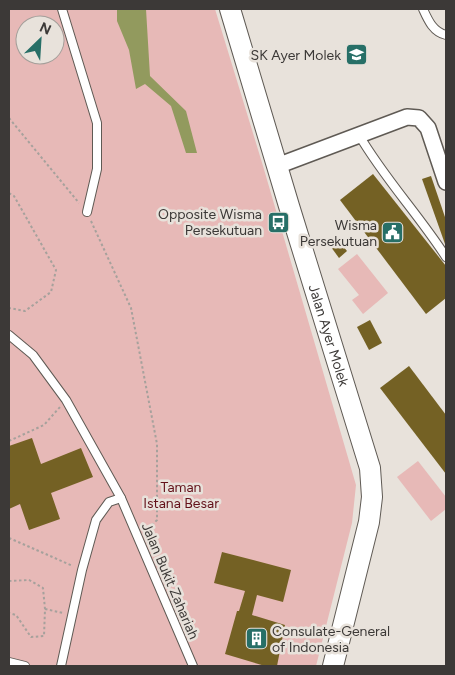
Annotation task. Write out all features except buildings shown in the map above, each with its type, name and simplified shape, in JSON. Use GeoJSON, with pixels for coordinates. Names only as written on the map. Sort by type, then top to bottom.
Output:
{"type":"FeatureCollection","features":[{"type":"Feature","properties":{"kind":"main road","name":"Jalan Ayer Molek"},"geometry":{"type":"LineString","coordinates":[[230,9],[370,468],[372,497],[369,522],[333,666]]}},
{"type":"Feature","properties":{"kind":"street"},"geometry":{"type":"LineString","coordinates":[[277,166],[407,117],[419,118],[428,128],[446,182]]}},
{"type":"Feature","properties":{"kind":"lane"},"geometry":{"type":"LineString","coordinates":[[62,9],[97,123],[96,169],[87,212]]}},
{"type":"Feature","properties":{"kind":"lane"},"geometry":{"type":"LineString","coordinates":[[423,9],[434,28],[446,35]]}},
{"type":"Feature","properties":{"kind":"lane"},"geometry":{"type":"LineString","coordinates":[[359,134],[371,157],[434,238],[446,257]]}},
{"type":"Feature","properties":{"kind":"lane","name":"Jalan Bukit Zahariah"},"geometry":{"type":"LineString","coordinates":[[9,335],[33,355],[66,400],[121,498],[192,666]]}},
{"type":"Feature","properties":{"kind":"lane"},"geometry":{"type":"LineString","coordinates":[[61,666],[82,570],[96,520],[109,502],[121,498]]}},
{"type":"Feature","properties":{"kind":"lane"},"geometry":{"type":"LineString","coordinates":[[9,662],[25,666]]}},
{"type":"Feature","properties":{"kind":"path"},"geometry":{"type":"LineString","coordinates":[[9,118],[87,212],[132,308],[157,444],[157,520],[138,538]]}},
{"type":"Feature","properties":{"kind":"path"},"geometry":{"type":"LineString","coordinates":[[9,193],[14,196],[56,270],[51,292],[25,311],[9,308]]}},
{"type":"Feature","properties":{"kind":"path"},"geometry":{"type":"LineString","coordinates":[[9,441],[44,425],[66,400]]}},
{"type":"Feature","properties":{"kind":"path"},"geometry":{"type":"LineString","coordinates":[[9,538],[82,570]]}},
{"type":"Feature","properties":{"kind":"path"},"geometry":{"type":"LineString","coordinates":[[9,581],[30,580],[43,588],[46,609],[44,636],[31,637],[16,615],[9,613]]}},
{"type":"Feature","properties":{"kind":"path"},"geometry":{"type":"LineString","coordinates":[[46,609],[72,616]]}},
{"type":"Feature","properties":{"kind":"green space","name":"Taman Istana Besar"},"geometry":{"type":"Polygon","coordinates":[[[9,9],[215,9],[356,485],[352,523],[316,666],[9,666],[9,9]]]}},
{"type":"Feature","properties":{"kind":"green space"},"geometry":{"type":"Polygon","coordinates":[[[357,254],[388,293],[363,314],[352,300],[359,295],[338,269],[357,254]]]}},
{"type":"Feature","properties":{"kind":"green space"},"geometry":{"type":"Polygon","coordinates":[[[418,461],[446,497],[446,509],[431,521],[397,477],[418,461]]]}},
{"type":"Feature","properties":{"kind":"shaded area"},"geometry":{"type":"Polygon","coordinates":[[[117,9],[146,9],[150,76],[186,111],[197,153],[186,153],[171,106],[145,84],[136,89],[129,50],[117,21],[117,9]]]}},
{"type":"Feature","properties":{"kind":"place","name":"SK Ayer Molek"},"geometry":{"type":"Point","coordinates":[357,55]}},
{"type":"Feature","properties":{"kind":"place","name":"Opposite Wisma Persekutuan"},"geometry":{"type":"Point","coordinates":[278,222]}},
{"type":"Feature","properties":{"kind":"place","name":"Wisma Persekutuan"},"geometry":{"type":"Point","coordinates":[393,233]}},
{"type":"Feature","properties":{"kind":"place","name":"Consulate-General of Indonesia"},"geometry":{"type":"Point","coordinates":[256,639]}}]}
